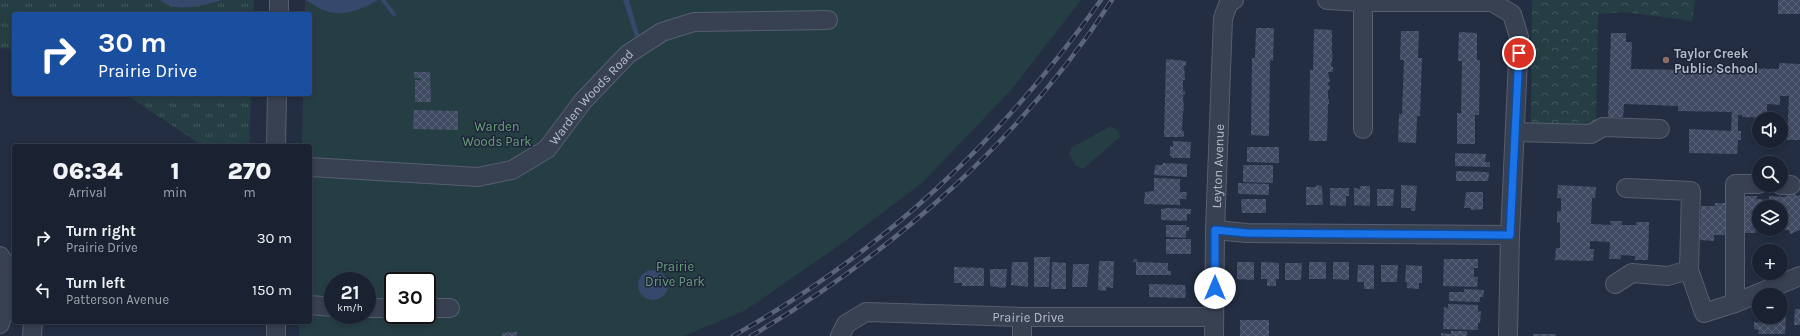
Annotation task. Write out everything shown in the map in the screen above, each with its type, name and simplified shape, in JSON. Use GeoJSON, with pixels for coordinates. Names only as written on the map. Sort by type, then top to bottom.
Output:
{"type":"FeatureCollection","features":[{"type":"Feature","properties":{"kind":"street"},"geometry":{"type":"LineString","coordinates":[[279,0],[279,12]]}},
{"type":"Feature","properties":{"kind":"street","name":"Leyton Avenue"},"geometry":{"type":"LineString","coordinates":[[1214,336],[1215,230],[1223,18],[1229,2],[1234,0]]}},
{"type":"Feature","properties":{"kind":"street"},"geometry":{"type":"LineString","coordinates":[[1327,0],[1363,2],[1492,2],[1512,14],[1520,37],[1510,235],[1508,336]]}},
{"type":"Feature","properties":{"kind":"street"},"geometry":{"type":"LineString","coordinates":[[1363,2],[1363,129]]}},
{"type":"Feature","properties":{"kind":"street","name":"Warden Woods Road"},"geometry":{"type":"LineString","coordinates":[[312,167],[478,177],[512,170],[547,148],[583,101],[623,59],[628,54],[662,32],[694,22],[828,20]]}},
{"type":"Feature","properties":{"kind":"street"},"geometry":{"type":"LineString","coordinates":[[276,144],[277,96]]}},
{"type":"Feature","properties":{"kind":"street"},"geometry":{"type":"LineString","coordinates":[[1515,132],[1591,134],[1603,127],[1660,129]]}},
{"type":"Feature","properties":{"kind":"street"},"geometry":{"type":"LineString","coordinates":[[1736,303],[1735,184],[1752,184]]}},
{"type":"Feature","properties":{"kind":"street"},"geometry":{"type":"LineString","coordinates":[[1626,188],[1691,191],[1689,270],[1704,313],[1736,303],[1800,276]]}},
{"type":"Feature","properties":{"kind":"street"},"geometry":{"type":"LineString","coordinates":[[1215,230],[1247,233],[1510,235]]}},
{"type":"Feature","properties":{"kind":"street"},"geometry":{"type":"LineString","coordinates":[[0,256],[12,271]]}},
{"type":"Feature","properties":{"kind":"street"},"geometry":{"type":"LineString","coordinates":[[1615,284],[1632,273],[1668,276],[1689,270]]}},
{"type":"Feature","properties":{"kind":"street"},"geometry":{"type":"LineString","coordinates":[[0,324],[10,308],[3,295],[3,287],[12,274]]}},
{"type":"Feature","properties":{"kind":"street"},"geometry":{"type":"LineString","coordinates":[[312,305],[324,306]]}},
{"type":"Feature","properties":{"kind":"street"},"geometry":{"type":"LineString","coordinates":[[436,308],[450,308]]}},
{"type":"Feature","properties":{"kind":"street","name":"Prairie Drive"},"geometry":{"type":"LineString","coordinates":[[843,330],[866,312],[1022,317],[1214,317]]}},
{"type":"Feature","properties":{"kind":"street"},"geometry":{"type":"LineString","coordinates":[[1022,317],[1022,336]]}},
{"type":"Feature","properties":{"kind":"street"},"geometry":{"type":"LineString","coordinates":[[32,336],[33,324]]}},
{"type":"Feature","properties":{"kind":"street"},"geometry":{"type":"LineString","coordinates":[[276,324],[276,336]]}},
{"type":"Feature","properties":{"kind":"green space"},"geometry":{"type":"Polygon","coordinates":[[[0,0],[254,0],[253,12],[12,12],[12,49],[0,48],[0,0]]]}},
{"type":"Feature","properties":{"kind":"green space","name":"Warden Woods Park"},"geometry":{"type":"Polygon","coordinates":[[[305,0],[1081,0],[1011,90],[923,182],[845,241],[746,310],[684,336],[299,336],[299,324],[312,324],[312,144],[302,144],[303,96],[312,96],[312,12],[305,12],[305,0]]]}},
{"type":"Feature","properties":{"kind":"green space"},"geometry":{"type":"Polygon","coordinates":[[[1532,0],[1695,0],[1692,21],[1625,12],[1598,14],[1596,131],[1531,127],[1532,0]]]}},
{"type":"Feature","properties":{"kind":"green space"},"geometry":{"type":"Polygon","coordinates":[[[128,96],[251,96],[249,144],[200,144],[128,96]]]}},
{"type":"Feature","properties":{"kind":"green space"},"geometry":{"type":"Polygon","coordinates":[[[1111,126],[1119,132],[1120,137],[1083,169],[1076,166],[1069,154],[1071,148],[1111,126]]]}},
{"type":"Feature","properties":{"kind":"water"},"geometry":{"type":"Polygon","coordinates":[[[160,0],[222,0],[198,6],[174,7],[160,0]]]}},
{"type":"Feature","properties":{"kind":"water"},"geometry":{"type":"Polygon","coordinates":[[[306,0],[378,0],[360,9],[346,13],[333,13],[318,8],[306,0]]]}},
{"type":"Feature","properties":{"kind":"water"},"geometry":{"type":"Polygon","coordinates":[[[623,0],[629,0],[639,35],[635,37],[623,0]]]}},
{"type":"Feature","properties":{"kind":"water"},"geometry":{"type":"Polygon","coordinates":[[[653,270],[659,271],[667,279],[667,291],[659,299],[653,300],[647,299],[639,291],[638,285],[639,279],[647,271],[653,270]]]}},
{"type":"Feature","properties":{"kind":"building"},"geometry":{"type":"Polygon","coordinates":[[[1778,0],[1800,0],[1800,14],[1778,14],[1778,0]]]}},
{"type":"Feature","properties":{"kind":"building"},"geometry":{"type":"Polygon","coordinates":[[[1256,28],[1274,28],[1273,61],[1270,60],[1269,136],[1251,135],[1252,58],[1255,58],[1256,28]]]}},
{"type":"Feature","properties":{"kind":"building"},"geometry":{"type":"Polygon","coordinates":[[[1314,29],[1332,30],[1333,54],[1331,67],[1333,67],[1333,72],[1328,72],[1330,82],[1328,82],[1328,85],[1330,86],[1328,90],[1329,104],[1327,141],[1309,141],[1310,70],[1313,70],[1314,29]]]}},
{"type":"Feature","properties":{"kind":"building"},"geometry":{"type":"Polygon","coordinates":[[[1401,31],[1419,31],[1418,58],[1422,58],[1420,116],[1417,116],[1416,143],[1398,142],[1399,114],[1402,114],[1404,60],[1400,60],[1401,31]]]}},
{"type":"Feature","properties":{"kind":"building"},"geometry":{"type":"Polygon","coordinates":[[[1459,32],[1477,33],[1477,60],[1480,60],[1479,115],[1475,115],[1475,144],[1457,144],[1457,113],[1461,113],[1462,61],[1458,61],[1459,32]]]}},
{"type":"Feature","properties":{"kind":"building"},"geometry":{"type":"Polygon","coordinates":[[[1611,33],[1626,33],[1626,42],[1632,42],[1631,69],[1689,70],[1689,67],[1779,69],[1779,63],[1800,64],[1800,140],[1788,140],[1789,96],[1780,96],[1780,105],[1767,104],[1767,112],[1752,112],[1752,117],[1742,117],[1742,115],[1738,115],[1738,131],[1741,131],[1741,140],[1738,140],[1737,154],[1689,153],[1689,129],[1731,131],[1732,112],[1678,111],[1678,106],[1624,104],[1623,117],[1608,117],[1611,33]]]}},
{"type":"Feature","properties":{"kind":"building"},"geometry":{"type":"Polygon","coordinates":[[[1166,59],[1186,61],[1186,66],[1184,65],[1185,80],[1183,80],[1183,91],[1185,91],[1185,95],[1183,95],[1184,111],[1182,131],[1184,131],[1184,136],[1182,137],[1164,137],[1166,59]]]}},
{"type":"Feature","properties":{"kind":"building"},"geometry":{"type":"Polygon","coordinates":[[[414,72],[430,72],[431,102],[415,102],[415,80],[421,80],[421,78],[414,78],[414,72]]]}},
{"type":"Feature","properties":{"kind":"building"},"geometry":{"type":"Polygon","coordinates":[[[414,110],[458,111],[458,130],[413,129],[414,110]]]}},
{"type":"Feature","properties":{"kind":"building"},"geometry":{"type":"Polygon","coordinates":[[[1173,141],[1191,142],[1190,158],[1172,158],[1172,156],[1170,156],[1170,146],[1173,147],[1173,141]]]}},
{"type":"Feature","properties":{"kind":"building"},"geometry":{"type":"Polygon","coordinates":[[[1247,147],[1279,147],[1279,163],[1247,162],[1247,147]]]}},
{"type":"Feature","properties":{"kind":"building"},"geometry":{"type":"Polygon","coordinates":[[[1455,153],[1486,154],[1485,162],[1490,162],[1490,167],[1455,166],[1455,153]]]}},
{"type":"Feature","properties":{"kind":"building"},"geometry":{"type":"Polygon","coordinates":[[[1163,163],[1187,164],[1187,177],[1154,175],[1155,165],[1162,165],[1163,163]]]}},
{"type":"Feature","properties":{"kind":"building"},"geometry":{"type":"Polygon","coordinates":[[[1243,165],[1273,165],[1273,183],[1243,182],[1243,165]]]}},
{"type":"Feature","properties":{"kind":"building"},"geometry":{"type":"Polygon","coordinates":[[[1456,171],[1486,172],[1489,173],[1488,181],[1456,181],[1456,171]]]}},
{"type":"Feature","properties":{"kind":"building"},"geometry":{"type":"Polygon","coordinates":[[[1154,178],[1180,179],[1180,192],[1187,192],[1186,199],[1180,199],[1180,205],[1144,204],[1145,192],[1154,191],[1154,178]]]}},
{"type":"Feature","properties":{"kind":"building"},"geometry":{"type":"Polygon","coordinates":[[[1238,183],[1269,184],[1269,195],[1238,193],[1238,183]]]}},
{"type":"Feature","properties":{"kind":"building"},"geometry":{"type":"Polygon","coordinates":[[[1316,185],[1322,186],[1323,205],[1306,205],[1306,187],[1316,187],[1316,185]]]}},
{"type":"Feature","properties":{"kind":"building"},"geometry":{"type":"Polygon","coordinates":[[[1401,185],[1417,186],[1415,211],[1411,211],[1411,208],[1401,208],[1401,185]]]}},
{"type":"Feature","properties":{"kind":"building"},"geometry":{"type":"Polygon","coordinates":[[[1558,185],[1596,187],[1595,198],[1592,198],[1591,224],[1611,225],[1610,221],[1622,221],[1622,225],[1636,225],[1636,222],[1649,222],[1648,260],[1635,260],[1635,256],[1621,255],[1621,259],[1609,259],[1610,242],[1590,241],[1590,249],[1594,249],[1593,261],[1555,260],[1556,248],[1560,248],[1560,223],[1557,222],[1557,211],[1561,211],[1561,198],[1557,198],[1558,185]]]}},
{"type":"Feature","properties":{"kind":"building"},"geometry":{"type":"Polygon","coordinates":[[[1360,186],[1370,186],[1370,206],[1354,205],[1354,188],[1360,189],[1360,186]]]}},
{"type":"Feature","properties":{"kind":"building"},"geometry":{"type":"Polygon","coordinates":[[[1330,188],[1349,188],[1349,196],[1346,196],[1346,206],[1330,205],[1330,188]]]}},
{"type":"Feature","properties":{"kind":"building"},"geometry":{"type":"Polygon","coordinates":[[[1377,189],[1394,189],[1393,206],[1377,206],[1377,189]]]}},
{"type":"Feature","properties":{"kind":"building"},"geometry":{"type":"Polygon","coordinates":[[[1466,192],[1483,192],[1483,209],[1471,210],[1471,208],[1464,208],[1466,192]]]}},
{"type":"Feature","properties":{"kind":"building"},"geometry":{"type":"Polygon","coordinates":[[[1795,193],[1796,196],[1800,195],[1800,230],[1790,234],[1788,230],[1788,200],[1769,200],[1769,196],[1784,197],[1795,193]]]}},
{"type":"Feature","properties":{"kind":"building"},"geometry":{"type":"Polygon","coordinates":[[[1744,196],[1757,196],[1756,199],[1769,200],[1752,200],[1752,233],[1743,233],[1744,196]]]}},
{"type":"Feature","properties":{"kind":"building"},"geometry":{"type":"Polygon","coordinates":[[[1242,199],[1266,199],[1266,213],[1242,213],[1242,199]]]}},
{"type":"Feature","properties":{"kind":"building"},"geometry":{"type":"Polygon","coordinates":[[[1715,203],[1728,203],[1727,235],[1714,235],[1714,241],[1700,240],[1701,206],[1715,206],[1715,203]]]}},
{"type":"Feature","properties":{"kind":"building"},"geometry":{"type":"Polygon","coordinates":[[[1161,209],[1191,209],[1191,214],[1187,214],[1187,221],[1161,220],[1161,209]]]}},
{"type":"Feature","properties":{"kind":"building"},"geometry":{"type":"Polygon","coordinates":[[[1166,225],[1186,225],[1186,227],[1189,227],[1189,231],[1186,231],[1186,238],[1166,237],[1166,225]]]}},
{"type":"Feature","properties":{"kind":"building"},"geometry":{"type":"Polygon","coordinates":[[[1166,239],[1191,239],[1191,254],[1166,254],[1166,239]]]}},
{"type":"Feature","properties":{"kind":"building"},"geometry":{"type":"Polygon","coordinates":[[[1034,257],[1050,257],[1049,287],[1034,287],[1034,257]]]}},
{"type":"Feature","properties":{"kind":"building"},"geometry":{"type":"Polygon","coordinates":[[[1134,259],[1137,259],[1137,262],[1168,263],[1168,271],[1171,271],[1171,275],[1136,275],[1136,262],[1133,262],[1134,259]]]}},
{"type":"Feature","properties":{"kind":"building"},"geometry":{"type":"Polygon","coordinates":[[[1444,259],[1478,259],[1478,268],[1474,268],[1474,277],[1478,277],[1477,287],[1443,286],[1444,259]]]}},
{"type":"Feature","properties":{"kind":"building"},"geometry":{"type":"Polygon","coordinates":[[[1099,261],[1114,261],[1113,288],[1106,287],[1106,291],[1098,290],[1099,261]]]}},
{"type":"Feature","properties":{"kind":"building"},"geometry":{"type":"Polygon","coordinates":[[[1012,262],[1028,262],[1028,287],[1011,285],[1012,262]]]}},
{"type":"Feature","properties":{"kind":"building"},"geometry":{"type":"Polygon","coordinates":[[[1052,262],[1066,263],[1066,289],[1051,289],[1052,262]]]}},
{"type":"Feature","properties":{"kind":"building"},"geometry":{"type":"Polygon","coordinates":[[[1237,262],[1254,262],[1254,280],[1237,279],[1237,262]]]}},
{"type":"Feature","properties":{"kind":"building"},"geometry":{"type":"Polygon","coordinates":[[[1261,262],[1279,263],[1279,279],[1276,279],[1276,286],[1267,286],[1267,279],[1261,279],[1261,262]]]}},
{"type":"Feature","properties":{"kind":"building"},"geometry":{"type":"Polygon","coordinates":[[[1309,262],[1326,262],[1326,279],[1309,279],[1309,262]]]}},
{"type":"Feature","properties":{"kind":"building"},"geometry":{"type":"Polygon","coordinates":[[[1333,262],[1349,262],[1349,280],[1333,279],[1333,262]]]}},
{"type":"Feature","properties":{"kind":"building"},"geometry":{"type":"Polygon","coordinates":[[[1285,263],[1302,263],[1301,280],[1285,280],[1285,263]]]}},
{"type":"Feature","properties":{"kind":"building"},"geometry":{"type":"Polygon","coordinates":[[[1073,264],[1089,264],[1087,287],[1072,287],[1073,264]]]}},
{"type":"Feature","properties":{"kind":"building"},"geometry":{"type":"Polygon","coordinates":[[[1358,265],[1374,265],[1374,289],[1364,289],[1364,282],[1357,282],[1358,265]]]}},
{"type":"Feature","properties":{"kind":"building"},"geometry":{"type":"Polygon","coordinates":[[[1381,265],[1398,265],[1397,282],[1381,282],[1381,265]]]}},
{"type":"Feature","properties":{"kind":"building"},"geometry":{"type":"Polygon","coordinates":[[[1406,265],[1422,266],[1422,283],[1419,283],[1419,289],[1407,288],[1407,282],[1405,282],[1406,265]]]}},
{"type":"Feature","properties":{"kind":"building"},"geometry":{"type":"Polygon","coordinates":[[[954,267],[984,268],[984,286],[962,286],[962,283],[954,283],[954,267]]]}},
{"type":"Feature","properties":{"kind":"building"},"geometry":{"type":"Polygon","coordinates":[[[990,269],[1007,269],[1005,288],[990,286],[990,269]]]}},
{"type":"Feature","properties":{"kind":"building"},"geometry":{"type":"Polygon","coordinates":[[[1149,284],[1185,285],[1185,298],[1149,297],[1149,284]]]}},
{"type":"Feature","properties":{"kind":"building"},"geometry":{"type":"Polygon","coordinates":[[[1464,289],[1484,290],[1483,297],[1480,297],[1480,302],[1449,301],[1449,292],[1464,292],[1464,289]]]}},
{"type":"Feature","properties":{"kind":"building"},"geometry":{"type":"Polygon","coordinates":[[[1448,304],[1478,305],[1478,312],[1481,311],[1478,330],[1443,329],[1444,307],[1448,308],[1448,304]]]}},
{"type":"Feature","properties":{"kind":"building"},"geometry":{"type":"Polygon","coordinates":[[[1795,309],[1800,309],[1800,325],[1794,325],[1795,309]]]}},
{"type":"Feature","properties":{"kind":"building"},"geometry":{"type":"Polygon","coordinates":[[[1240,320],[1269,320],[1269,336],[1240,336],[1240,320]]]}},
{"type":"Feature","properties":{"kind":"building"},"geometry":{"type":"Polygon","coordinates":[[[1754,324],[1786,324],[1785,334],[1758,334],[1759,330],[1754,329],[1754,324]]]}},
{"type":"Feature","properties":{"kind":"building"},"geometry":{"type":"Polygon","coordinates":[[[1451,331],[1467,331],[1467,336],[1441,336],[1441,333],[1451,334],[1451,331]]]}},
{"type":"Feature","properties":{"kind":"building"},"geometry":{"type":"Polygon","coordinates":[[[517,332],[517,336],[502,336],[502,333],[517,332]]]}},
{"type":"Feature","properties":{"kind":"building"},"geometry":{"type":"Polygon","coordinates":[[[1533,334],[1556,334],[1556,336],[1533,336],[1533,334]]]}},
{"type":"Feature","properties":{"kind":"waterway"},"geometry":{"type":"LineString","coordinates":[[383,0],[394,14]]}},
{"type":"Feature","properties":{"kind":"railway"},"geometry":{"type":"LineString","coordinates":[[733,336],[788,303],[840,267],[889,230],[936,189],[980,146],[1023,100],[1063,51],[1101,0]]}},
{"type":"Feature","properties":{"kind":"railway"},"geometry":{"type":"LineString","coordinates":[[751,336],[804,303],[855,268],[904,230],[951,189],[996,146],[1038,99],[1076,51],[1112,0]]}},
{"type":"Feature","properties":{"kind":"place","name":"Taylor Creek Public School"},"geometry":{"type":"Point","coordinates":[1666,60]}},
{"type":"Feature","properties":{"kind":"route"},"geometry":{"type":"LineString","coordinates":[[1215,288],[1215,230],[1247,233],[1510,235],[1519,53]]}},
{"type":"Feature","properties":{"kind":"park label","name":"Prairie Drive Park"},"geometry":{"type":"Point","coordinates":[675,274]}}]}
